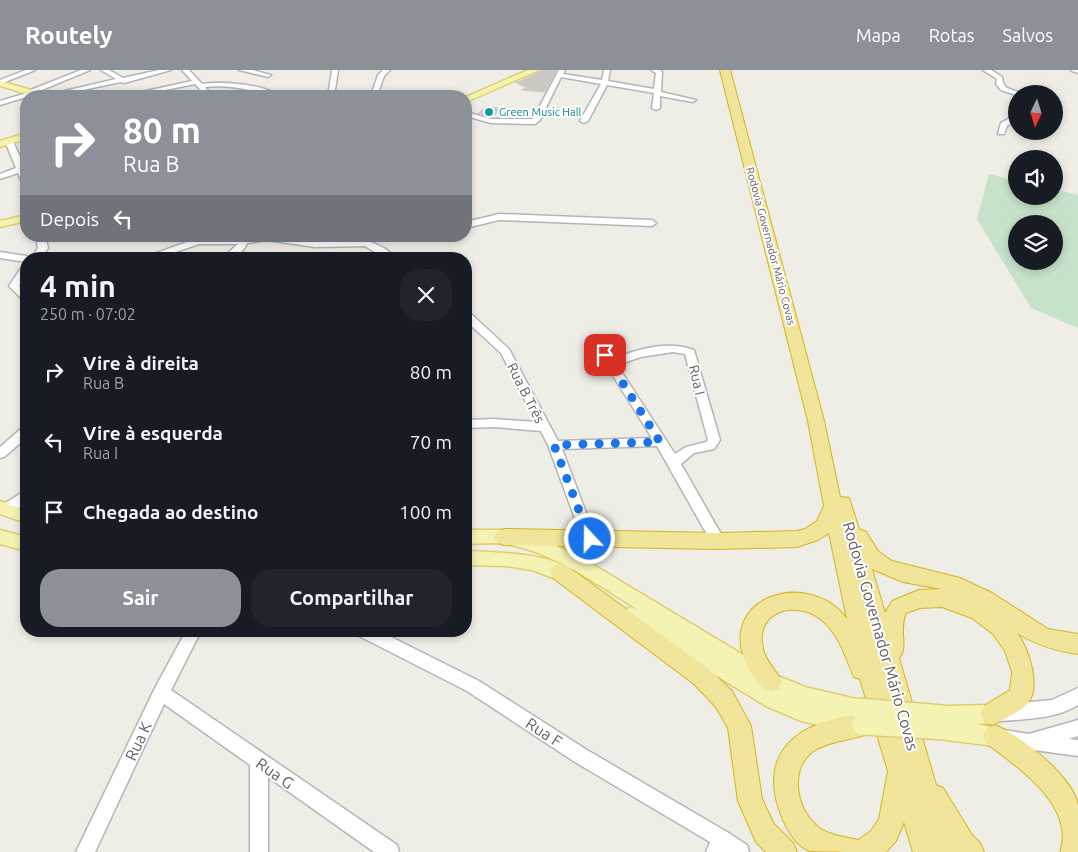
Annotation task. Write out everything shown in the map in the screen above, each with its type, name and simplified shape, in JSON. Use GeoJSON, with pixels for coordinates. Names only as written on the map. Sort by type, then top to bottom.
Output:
{"type":"FeatureCollection","features":[{"type":"Feature","properties":{"kind":"highway","name":"Rodovia Governador Mário Covas"},"geometry":{"type":"LineString","coordinates":[[725,70],[838,505],[895,681],[908,767],[926,852]]}},
{"type":"Feature","properties":{"kind":"highway","name":"Rodovia Governador Mário Covas"},"geometry":{"type":"LineString","coordinates":[[838,505],[872,682],[942,852]]}},
{"type":"Feature","properties":{"kind":"highway"},"geometry":{"type":"LineString","coordinates":[[504,537],[718,541],[797,540],[811,535],[824,526],[838,505],[875,562],[891,570],[953,584],[986,600],[1023,628],[1044,638],[1078,644]]}},
{"type":"Feature","properties":{"kind":"highway"},"geometry":{"type":"LineString","coordinates":[[560,572],[702,677],[724,699],[739,726],[750,801],[765,833],[784,852]]}},
{"type":"Feature","properties":{"kind":"highway"},"geometry":{"type":"LineString","coordinates":[[895,681],[892,624],[899,607],[919,599],[943,598],[960,603],[979,612],[1000,627],[1014,646],[1023,672],[1020,696],[993,725],[1044,772],[1062,795],[1074,823],[1077,842],[1073,852]]}},
{"type":"Feature","properties":{"kind":"highway"},"geometry":{"type":"LineString","coordinates":[[771,682],[753,655],[751,634],[758,616],[770,606],[788,601],[813,605],[831,616],[847,637],[862,670],[872,682]]}},
{"type":"Feature","properties":{"kind":"highway"},"geometry":{"type":"LineString","coordinates":[[860,717],[815,737],[795,752],[788,763],[785,774],[789,804],[796,819],[808,835],[823,844],[843,850],[857,852],[872,848],[884,836],[892,823],[895,807],[908,767]]}},
{"type":"Feature","properties":{"kind":"highway"},"geometry":{"type":"LineString","coordinates":[[908,767],[963,844],[972,852]]}},
{"type":"Feature","properties":{"kind":"main road"},"geometry":{"type":"LineString","coordinates":[[472,92],[525,70]]}},
{"type":"Feature","properties":{"kind":"main road"},"geometry":{"type":"LineString","coordinates":[[472,97],[535,70]]}},
{"type":"Feature","properties":{"kind":"main road"},"geometry":{"type":"LineString","coordinates":[[0,82],[25,90]]}},
{"type":"Feature","properties":{"kind":"main road"},"geometry":{"type":"LineString","coordinates":[[5,143],[20,138]]}},
{"type":"Feature","properties":{"kind":"main road"},"geometry":{"type":"LineString","coordinates":[[0,218],[20,213]]}},
{"type":"Feature","properties":{"kind":"main road"},"geometry":{"type":"LineString","coordinates":[[0,224],[20,219]]}},
{"type":"Feature","properties":{"kind":"main road"},"geometry":{"type":"LineString","coordinates":[[3,508],[20,515]]}},
{"type":"Feature","properties":{"kind":"main road"},"geometry":{"type":"LineString","coordinates":[[472,536],[504,537],[536,545],[572,560],[771,682],[860,717]]}},
{"type":"Feature","properties":{"kind":"main road"},"geometry":{"type":"LineString","coordinates":[[0,537],[20,542]]}},
{"type":"Feature","properties":{"kind":"main road"},"geometry":{"type":"LineString","coordinates":[[472,558],[513,559],[560,572],[773,699],[801,712],[993,725]]}},
{"type":"Feature","properties":{"kind":"street"},"geometry":{"type":"LineString","coordinates":[[0,82],[32,70]]}},
{"type":"Feature","properties":{"kind":"street"},"geometry":{"type":"LineString","coordinates":[[46,90],[87,70]]}},
{"type":"Feature","properties":{"kind":"street"},"geometry":{"type":"LineString","coordinates":[[104,70],[123,80],[129,90]]}},
{"type":"Feature","properties":{"kind":"street"},"geometry":{"type":"LineString","coordinates":[[62,90],[168,70]]}},
{"type":"Feature","properties":{"kind":"street"},"geometry":{"type":"LineString","coordinates":[[185,70],[204,90]]}},
{"type":"Feature","properties":{"kind":"street"},"geometry":{"type":"LineString","coordinates":[[242,70],[268,75]]}},
{"type":"Feature","properties":{"kind":"street"},"geometry":{"type":"LineString","coordinates":[[332,90],[335,70]]}},
{"type":"Feature","properties":{"kind":"street"},"geometry":{"type":"LineString","coordinates":[[376,90],[381,75],[387,70]]}},
{"type":"Feature","properties":{"kind":"street"},"geometry":{"type":"LineString","coordinates":[[584,120],[605,82],[607,70]]}},
{"type":"Feature","properties":{"kind":"street"},"geometry":{"type":"LineString","coordinates":[[654,70],[659,72],[656,108]]}},
{"type":"Feature","properties":{"kind":"street"},"geometry":{"type":"LineString","coordinates":[[986,70],[1000,78],[999,84],[1008,90]]}},
{"type":"Feature","properties":{"kind":"street"},"geometry":{"type":"LineString","coordinates":[[472,116],[491,121],[532,122],[536,120],[561,72],[693,100]]}},
{"type":"Feature","properties":{"kind":"street"},"geometry":{"type":"LineString","coordinates":[[165,90],[213,83],[234,84],[256,90]]}},
{"type":"Feature","properties":{"kind":"street"},"geometry":{"type":"LineString","coordinates":[[0,104],[20,99]]}},
{"type":"Feature","properties":{"kind":"street"},"geometry":{"type":"LineString","coordinates":[[1001,132],[1004,125],[1008,123]]}},
{"type":"Feature","properties":{"kind":"street"},"geometry":{"type":"LineString","coordinates":[[5,143],[20,162]]}},
{"type":"Feature","properties":{"kind":"street"},"geometry":{"type":"LineString","coordinates":[[0,177],[20,166]]}},
{"type":"Feature","properties":{"kind":"street"},"geometry":{"type":"LineString","coordinates":[[472,224],[499,217],[652,224]]}},
{"type":"Feature","properties":{"kind":"street"},"geometry":{"type":"LineString","coordinates":[[166,252],[195,242]]}},
{"type":"Feature","properties":{"kind":"street"},"geometry":{"type":"LineString","coordinates":[[235,252],[242,246],[243,242]]}},
{"type":"Feature","properties":{"kind":"street"},"geometry":{"type":"LineString","coordinates":[[303,242],[315,244],[367,243],[384,252]]}},
{"type":"Feature","properties":{"kind":"street"},"geometry":{"type":"LineString","coordinates":[[0,255],[20,258]]}},
{"type":"Feature","properties":{"kind":"street"},"geometry":{"type":"LineString","coordinates":[[20,276],[14,286],[20,292]]}},
{"type":"Feature","properties":{"kind":"street","name":"Rua B Três"},"geometry":{"type":"LineString","coordinates":[[472,321],[505,351],[554,445],[590,539]]}},
{"type":"Feature","properties":{"kind":"street","name":"Rua I"},"geometry":{"type":"LineString","coordinates":[[675,464],[687,450],[710,446],[714,440],[690,352],[681,349],[646,352],[608,360],[675,464],[718,541]]}},
{"type":"Feature","properties":{"kind":"street"},"geometry":{"type":"LineString","coordinates":[[472,424],[494,423],[544,427]]}},
{"type":"Feature","properties":{"kind":"street"},"geometry":{"type":"LineString","coordinates":[[0,454],[5,446],[20,435]]}},
{"type":"Feature","properties":{"kind":"street"},"geometry":{"type":"LineString","coordinates":[[554,445],[660,442]]}},
{"type":"Feature","properties":{"kind":"street"},"geometry":{"type":"LineString","coordinates":[[3,508],[20,498]]}},
{"type":"Feature","properties":{"kind":"street","name":"Rua K"},"geometry":{"type":"LineString","coordinates":[[85,852],[161,693],[191,637]]}},
{"type":"Feature","properties":{"kind":"street","name":"Rua F"},"geometry":{"type":"LineString","coordinates":[[376,637],[473,686],[718,845],[740,852]]}},
{"type":"Feature","properties":{"kind":"street","name":"Rua G"},"geometry":{"type":"LineString","coordinates":[[161,693],[390,852]]}},
{"type":"Feature","properties":{"kind":"street"},"geometry":{"type":"LineString","coordinates":[[993,725],[1074,700],[1078,696]]}},
{"type":"Feature","properties":{"kind":"street"},"geometry":{"type":"LineString","coordinates":[[993,725],[1029,742],[1078,748]]}},
{"type":"Feature","properties":{"kind":"street"},"geometry":{"type":"LineString","coordinates":[[1029,742],[1078,728]]}},
{"type":"Feature","properties":{"kind":"street"},"geometry":{"type":"LineString","coordinates":[[259,762],[259,852]]}},
{"type":"Feature","properties":{"kind":"green space"},"geometry":{"type":"Polygon","coordinates":[[[989,174],[1008,179],[1008,205],[1063,205],[1063,191],[1078,195],[1078,328],[1031,308],[977,219],[989,174]]]}},
{"type":"Feature","properties":{"kind":"building"},"geometry":{"type":"Polygon","coordinates":[[[543,70],[557,70],[545,92],[521,90],[526,87],[516,83],[543,70]]]}},
{"type":"Feature","properties":{"kind":"building","name":"Green Music Hall"},"geometry":{"type":"Polygon","coordinates":[[[487,106],[502,109],[492,117],[478,113],[487,106]]]}},
{"type":"Feature","properties":{"kind":"place","name":"Green Music Hall"},"geometry":{"type":"Point","coordinates":[489,112]}},
{"type":"Feature","properties":{"kind":"route"},"geometry":{"type":"LineString","coordinates":[[590,539],[554,445],[660,442],[605,355]]}}]}
